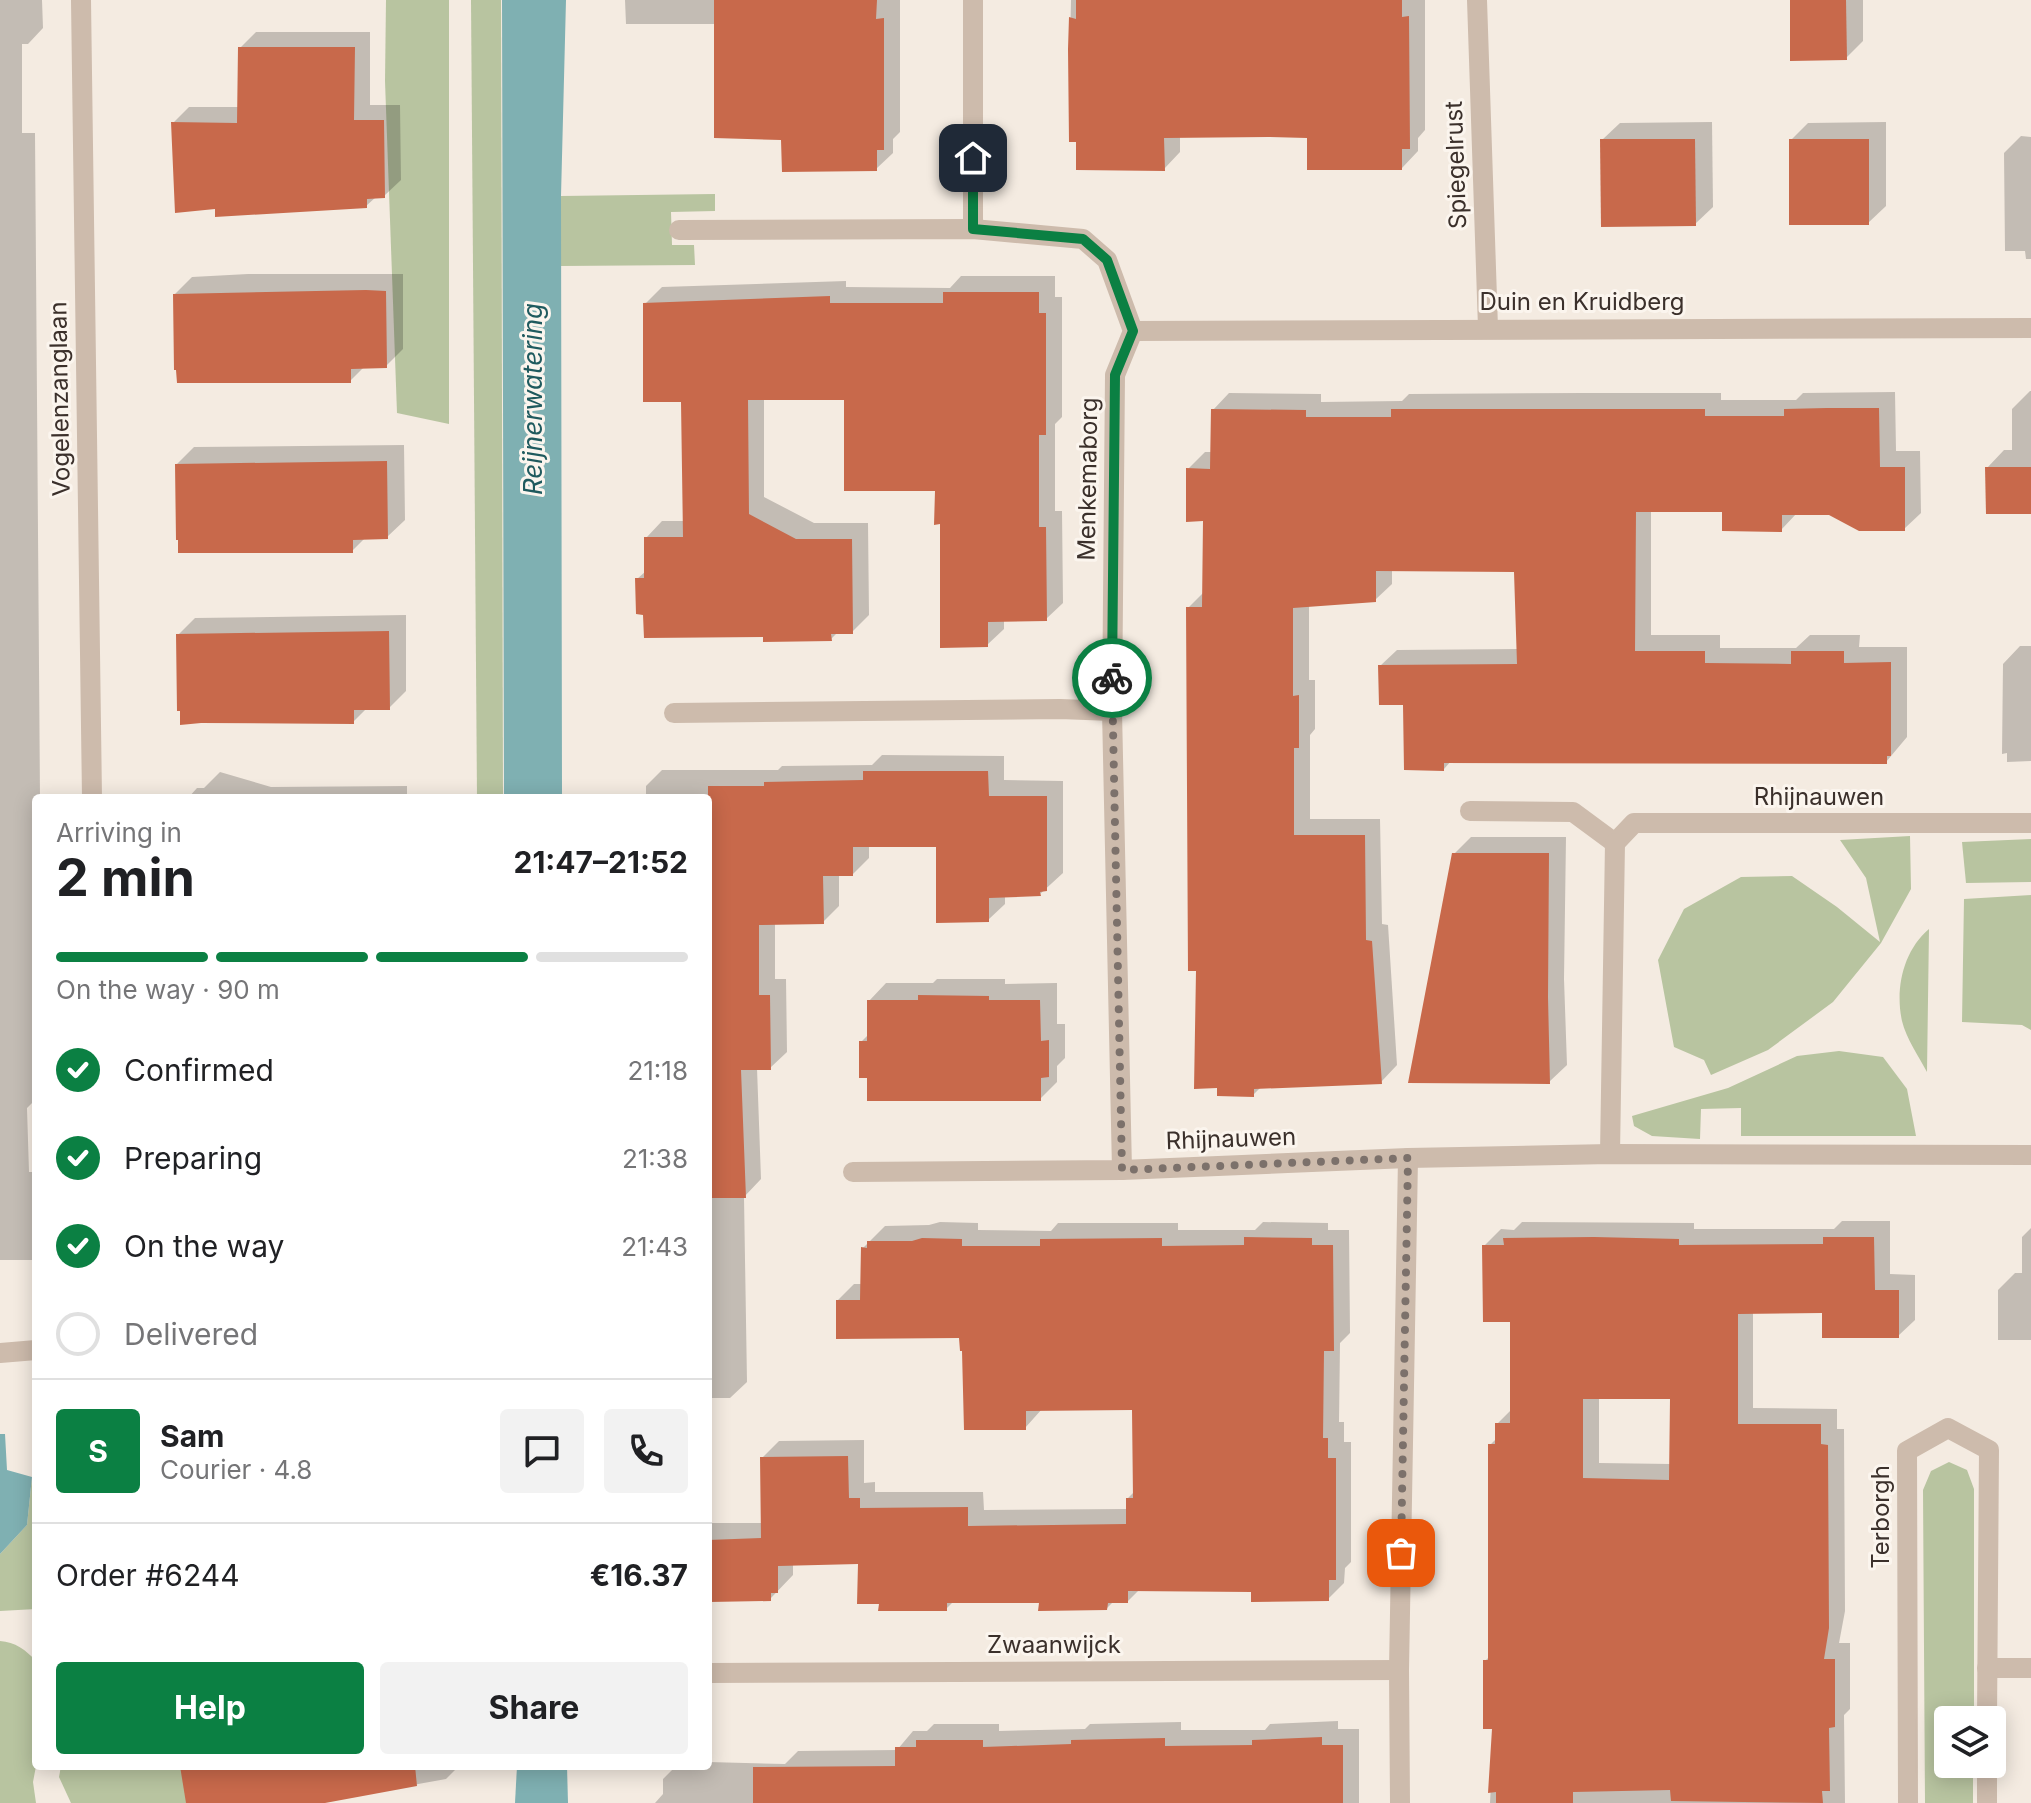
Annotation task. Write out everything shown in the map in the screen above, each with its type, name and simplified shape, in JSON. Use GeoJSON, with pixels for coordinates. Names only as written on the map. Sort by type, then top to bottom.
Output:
{"type":"FeatureCollection","features":[{"type":"Feature","properties":{"kind":"street","name":"Vogelenzanglaan"},"geometry":{"type":"LineString","coordinates":[[81,0],[92,794]]}},
{"type":"Feature","properties":{"kind":"street"},"geometry":{"type":"LineString","coordinates":[[973,0],[973,229]]}},
{"type":"Feature","properties":{"kind":"street","name":"Spiegelrust"},"geometry":{"type":"LineString","coordinates":[[1477,0],[1488,328]]}},
{"type":"Feature","properties":{"kind":"street"},"geometry":{"type":"LineString","coordinates":[[679,230],[973,229],[1083,239],[1107,260],[1133,331]]}},
{"type":"Feature","properties":{"kind":"street","name":"Duin en Kruidberg"},"geometry":{"type":"LineString","coordinates":[[1133,331],[2031,328]]}},
{"type":"Feature","properties":{"kind":"street","name":"Menkemaborg"},"geometry":{"type":"LineString","coordinates":[[1122,1170],[1112,711],[1115,375],[1133,331]]}},
{"type":"Feature","properties":{"kind":"street"},"geometry":{"type":"LineString","coordinates":[[674,713],[1112,711]]}},
{"type":"Feature","properties":{"kind":"street"},"geometry":{"type":"LineString","coordinates":[[1470,811],[1573,812],[1615,843],[1610,1154]]}},
{"type":"Feature","properties":{"kind":"street","name":"Rhijnauwen"},"geometry":{"type":"LineString","coordinates":[[1615,843],[1634,823],[2031,823]]}},
{"type":"Feature","properties":{"kind":"street","name":"Rhijnauwen"},"geometry":{"type":"LineString","coordinates":[[853,1172],[1122,1170],[1408,1158],[1610,1154],[2031,1155]]}},
{"type":"Feature","properties":{"kind":"street"},"geometry":{"type":"LineString","coordinates":[[1400,1803],[1399,1670],[1408,1158]]}},
{"type":"Feature","properties":{"kind":"street"},"geometry":{"type":"LineString","coordinates":[[0,1353],[32,1350]]}},
{"type":"Feature","properties":{"kind":"street","name":"Terborgh"},"geometry":{"type":"LineString","coordinates":[[1908,1803],[1907,1451],[1948,1428],[1989,1450],[1987,1706]]}},
{"type":"Feature","properties":{"kind":"street"},"geometry":{"type":"LineString","coordinates":[[1987,1668],[2031,1668]]}},
{"type":"Feature","properties":{"kind":"street","name":"Zwaanwijck"},"geometry":{"type":"LineString","coordinates":[[712,1673],[1399,1670]]}},
{"type":"Feature","properties":{"kind":"street"},"geometry":{"type":"LineString","coordinates":[[1987,1778],[1987,1803]]}},
{"type":"Feature","properties":{"kind":"green space"},"geometry":{"type":"Polygon","coordinates":[[[386,0],[449,0],[449,424],[397,413],[385,81],[386,0]]]}},
{"type":"Feature","properties":{"kind":"green space"},"geometry":{"type":"Polygon","coordinates":[[[471,0],[501,0],[503,794],[477,794],[471,0]]]}},
{"type":"Feature","properties":{"kind":"green space"},"geometry":{"type":"Polygon","coordinates":[[[715,194],[715,211],[671,212],[672,245],[694,245],[695,265],[561,266],[561,196],[715,194]]]}},
{"type":"Feature","properties":{"kind":"green space"},"geometry":{"type":"Polygon","coordinates":[[[1910,836],[1911,889],[1881,943],[1833,1002],[1768,1050],[1711,1075],[1704,1060],[1674,1047],[1658,960],[1684,909],[1741,877],[1792,876],[1880,942],[1866,878],[1840,840],[1910,836]]]}},
{"type":"Feature","properties":{"kind":"green space"},"geometry":{"type":"Polygon","coordinates":[[[2031,839],[2031,882],[1966,883],[1962,842],[2031,839]]]}},
{"type":"Feature","properties":{"kind":"green space"},"geometry":{"type":"Polygon","coordinates":[[[2031,895],[2031,1030],[2022,1025],[1962,1022],[1964,899],[2031,895]]]}},
{"type":"Feature","properties":{"kind":"green space"},"geometry":{"type":"Polygon","coordinates":[[[1929,929],[1927,1072],[1904,1027],[1900,996],[1907,959],[1929,929]]]}},
{"type":"Feature","properties":{"kind":"green space"},"geometry":{"type":"Polygon","coordinates":[[[1839,1051],[1883,1057],[1907,1089],[1916,1136],[1741,1136],[1741,1108],[1701,1109],[1700,1139],[1652,1136],[1634,1126],[1632,1116],[1728,1088],[1797,1056],[1839,1051]]]}},
{"type":"Feature","properties":{"kind":"green space"},"geometry":{"type":"Polygon","coordinates":[[[1949,1462],[1967,1470],[1974,1489],[1974,1706],[1934,1706],[1934,1778],[1973,1778],[1973,1803],[1925,1803],[1923,1490],[1931,1471],[1949,1462]]]}},
{"type":"Feature","properties":{"kind":"green space"},"geometry":{"type":"Polygon","coordinates":[[[32,1477],[32,1609],[0,1611],[0,1554],[27,1525],[32,1477]]]}},
{"type":"Feature","properties":{"kind":"green space"},"geometry":{"type":"Polygon","coordinates":[[[0,1641],[20,1647],[32,1657],[32,1770],[35,1770],[33,1782],[36,1803],[0,1803],[0,1641]]]}},
{"type":"Feature","properties":{"kind":"green space"},"geometry":{"type":"Polygon","coordinates":[[[60,1770],[186,1770],[190,1803],[71,1803],[59,1777],[60,1770]]]}},
{"type":"Feature","properties":{"kind":"water","name":"Reijnerwatering"},"geometry":{"type":"Polygon","coordinates":[[[502,0],[566,0],[561,196],[562,794],[504,794],[502,0]]]}},
{"type":"Feature","properties":{"kind":"water"},"geometry":{"type":"Polygon","coordinates":[[[0,1434],[5,1434],[7,1470],[32,1477],[27,1525],[0,1554],[0,1434]]]}},
{"type":"Feature","properties":{"kind":"water"},"geometry":{"type":"Polygon","coordinates":[[[517,1770],[567,1770],[568,1803],[515,1803],[517,1770]]]}},
{"type":"Feature","properties":{"kind":"building"},"geometry":{"type":"Polygon","coordinates":[[[714,0],[877,0],[876,19],[884,18],[884,150],[877,150],[877,171],[782,172],[781,140],[714,138],[714,0]]]}},
{"type":"Feature","properties":{"kind":"building"},"geometry":{"type":"Polygon","coordinates":[[[1076,0],[1402,0],[1402,17],[1409,16],[1410,149],[1402,149],[1402,170],[1307,170],[1307,138],[1268,137],[1164,138],[1165,171],[1076,170],[1076,142],[1069,142],[1068,49],[1069,17],[1076,19],[1076,0]]]}},
{"type":"Feature","properties":{"kind":"building"},"geometry":{"type":"Polygon","coordinates":[[[1790,0],[1846,0],[1847,60],[1790,61],[1790,0]]]}},
{"type":"Feature","properties":{"kind":"building"},"geometry":{"type":"Polygon","coordinates":[[[238,47],[355,47],[354,120],[384,120],[385,198],[367,199],[367,208],[215,217],[215,209],[175,213],[171,122],[237,123],[238,47]]]}},
{"type":"Feature","properties":{"kind":"building"},"geometry":{"type":"Polygon","coordinates":[[[1600,139],[1695,139],[1696,226],[1601,227],[1600,139]]]}},
{"type":"Feature","properties":{"kind":"building"},"geometry":{"type":"Polygon","coordinates":[[[1789,139],[1869,139],[1869,225],[1789,225],[1789,139]]]}},
{"type":"Feature","properties":{"kind":"building"},"geometry":{"type":"Polygon","coordinates":[[[386,291],[387,368],[351,369],[351,383],[177,383],[174,370],[173,294],[386,291]]]}},
{"type":"Feature","properties":{"kind":"building"},"geometry":{"type":"Polygon","coordinates":[[[943,292],[1039,292],[1039,313],[1046,313],[1046,435],[1039,435],[1039,527],[1046,527],[1047,621],[988,622],[988,647],[940,648],[940,524],[934,525],[935,491],[844,491],[844,400],[748,400],[749,514],[796,539],[852,539],[853,634],[831,634],[832,641],[763,642],[763,637],[644,638],[643,615],[636,614],[635,578],[644,578],[644,537],[683,537],[681,402],[643,402],[643,303],[830,296],[830,303],[943,303],[943,292]]]}},
{"type":"Feature","properties":{"kind":"building"},"geometry":{"type":"Polygon","coordinates":[[[1879,408],[1880,467],[1905,467],[1905,531],[1859,531],[1829,515],[1782,515],[1782,532],[1722,531],[1722,512],[1636,512],[1635,651],[1705,651],[1705,663],[1791,664],[1791,651],[1844,651],[1844,663],[1891,662],[1891,756],[1887,756],[1887,764],[1444,763],[1444,771],[1404,770],[1403,705],[1379,705],[1378,665],[1517,664],[1514,572],[1376,571],[1376,602],[1293,608],[1293,696],[1299,695],[1299,748],[1294,748],[1294,835],[1365,835],[1366,940],[1372,941],[1382,1084],[1254,1089],[1254,1097],[1217,1096],[1217,1088],[1194,1089],[1196,971],[1188,971],[1186,607],[1202,607],[1203,521],[1186,522],[1186,468],[1210,469],[1211,409],[1306,410],[1306,417],[1391,417],[1391,409],[1705,409],[1705,416],[1784,416],[1784,409],[1879,408]]]}},
{"type":"Feature","properties":{"kind":"building"},"geometry":{"type":"Polygon","coordinates":[[[387,461],[388,539],[353,540],[353,553],[178,553],[175,464],[387,461]]]}},
{"type":"Feature","properties":{"kind":"building"},"geometry":{"type":"Polygon","coordinates":[[[1985,467],[2031,467],[2031,514],[1986,514],[1985,467]]]}},
{"type":"Feature","properties":{"kind":"building"},"geometry":{"type":"Polygon","coordinates":[[[389,631],[390,710],[354,710],[354,724],[180,725],[176,634],[389,631]]]}},
{"type":"Feature","properties":{"kind":"building"},"geometry":{"type":"Polygon","coordinates":[[[863,771],[988,771],[989,796],[1047,796],[1047,891],[1040,892],[1041,896],[989,898],[989,922],[936,923],[936,847],[853,847],[853,876],[823,876],[824,924],[759,925],[759,995],[770,995],[771,1070],[741,1070],[746,1198],[712,1198],[712,794],[708,794],[708,786],[863,780],[863,771]]]}},
{"type":"Feature","properties":{"kind":"building"},"geometry":{"type":"Polygon","coordinates":[[[1452,853],[1549,853],[1550,1084],[1408,1083],[1452,853]]]}},
{"type":"Feature","properties":{"kind":"building"},"geometry":{"type":"Polygon","coordinates":[[[918,995],[1040,1000],[1041,1041],[1049,1040],[1049,1077],[1041,1078],[1041,1101],[867,1101],[867,1078],[859,1078],[859,1041],[867,1041],[867,1000],[918,1000],[918,995]]]}},
{"type":"Feature","properties":{"kind":"building"},"geometry":{"type":"Polygon","coordinates":[[[1244,1237],[1312,1238],[1312,1245],[1333,1245],[1334,1351],[1324,1351],[1323,1438],[1328,1438],[1328,1458],[1336,1458],[1336,1580],[1329,1580],[1329,1601],[1251,1602],[1251,1592],[1128,1591],[1128,1603],[1108,1603],[1107,1610],[1038,1611],[1039,1603],[947,1603],[947,1611],[878,1611],[879,1604],[857,1604],[858,1564],[778,1566],[778,1593],[771,1593],[771,1601],[712,1602],[712,1540],[761,1538],[760,1457],[848,1456],[849,1498],[860,1498],[860,1508],[968,1507],[968,1526],[1126,1524],[1126,1498],[1133,1498],[1132,1410],[1026,1411],[1026,1430],[964,1430],[959,1338],[836,1339],[836,1300],[860,1300],[861,1247],[867,1248],[867,1241],[962,1239],[962,1246],[1040,1246],[1040,1239],[1162,1238],[1162,1246],[1244,1245],[1244,1237]]]}},
{"type":"Feature","properties":{"kind":"building"},"geometry":{"type":"Polygon","coordinates":[[[1823,1237],[1874,1237],[1875,1290],[1899,1290],[1899,1338],[1822,1338],[1822,1313],[1738,1314],[1738,1424],[1821,1424],[1821,1444],[1828,1445],[1829,1628],[1824,1659],[1835,1659],[1835,1727],[1829,1728],[1830,1791],[1822,1791],[1823,1803],[1671,1801],[1670,1790],[1573,1792],[1573,1803],[1496,1803],[1496,1792],[1488,1793],[1492,1729],[1483,1729],[1483,1660],[1488,1660],[1488,1444],[1495,1444],[1495,1423],[1510,1423],[1510,1322],[1483,1322],[1482,1245],[1504,1245],[1503,1238],[1679,1239],[1679,1245],[1823,1244],[1823,1237]],[[1583,1399],[1583,1478],[1669,1480],[1670,1399],[1583,1399]]]}},
{"type":"Feature","properties":{"kind":"building"},"geometry":{"type":"Polygon","coordinates":[[[1322,1737],[1322,1745],[1343,1745],[1343,1803],[753,1803],[753,1767],[895,1766],[895,1747],[916,1747],[916,1740],[983,1740],[983,1747],[1071,1744],[1071,1740],[1165,1738],[1165,1746],[1252,1745],[1252,1740],[1322,1737]]]}},
{"type":"Feature","properties":{"kind":"building"},"geometry":{"type":"Polygon","coordinates":[[[181,1770],[415,1770],[417,1786],[325,1803],[186,1803],[181,1770]]]}},
{"type":"Feature","properties":{"kind":"way so far"},"geometry":{"type":"LineString","coordinates":[[1112,678],[1122,1170],[1408,1158],[1401,1553]]}},
{"type":"Feature","properties":{"kind":"route"},"geometry":{"type":"LineString","coordinates":[[973,158],[973,229],[1083,239],[1107,260],[1133,331],[1115,375],[1112,678]]}}]}
